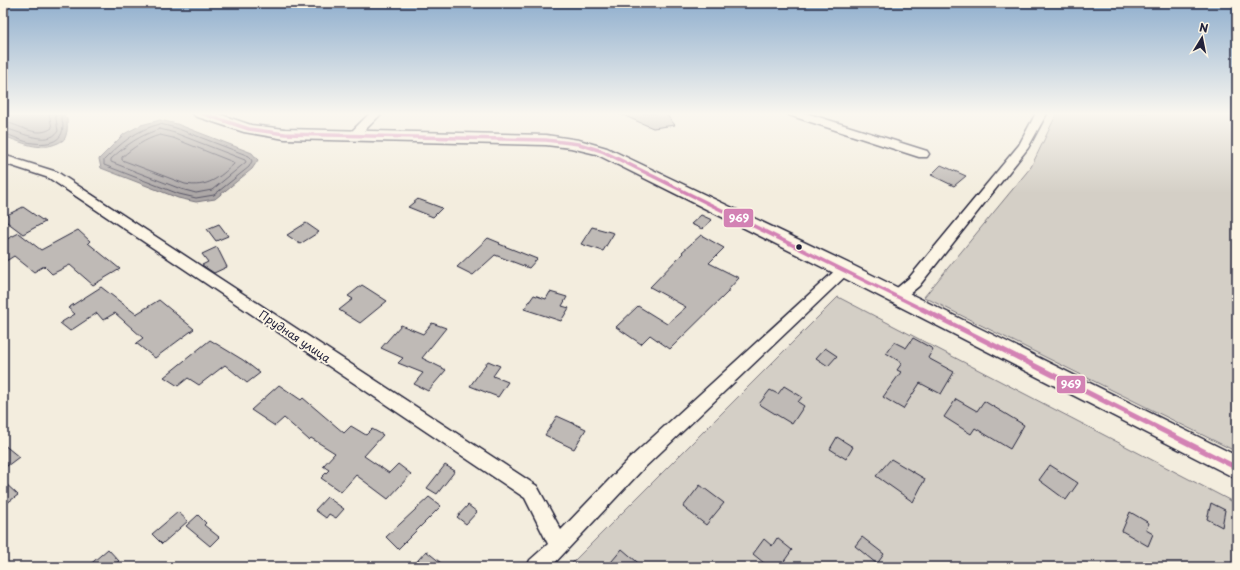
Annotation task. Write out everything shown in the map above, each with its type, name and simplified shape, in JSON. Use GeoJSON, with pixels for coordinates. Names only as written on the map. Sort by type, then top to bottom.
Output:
{"type":"FeatureCollection","features":[{"type":"Feature","properties":{"kind":"street"},"geometry":{"type":"LineString","coordinates":[[527,140],[569,142],[590,146],[610,154],[898,296],[1237,468]]}},
{"type":"Feature","properties":{"kind":"street"},"geometry":{"type":"LineString","coordinates":[[877,140],[923,154]]}},
{"type":"Feature","properties":{"kind":"street"},"geometry":{"type":"LineString","coordinates":[[898,296],[914,282],[980,202],[1027,140]]}},
{"type":"Feature","properties":{"kind":"street","name":"Прудная улица"},"geometry":{"type":"LineString","coordinates":[[3,159],[53,175],[531,492],[559,546]]}},
{"type":"Feature","properties":{"kind":"street"},"geometry":{"type":"LineString","coordinates":[[537,567],[559,546],[636,464],[845,270]]}},
{"type":"Feature","properties":{"kind":"shaded area"},"geometry":{"type":"Polygon","coordinates":[[[1044,140],[1237,140],[1237,452],[924,297],[1031,167],[1044,140]]]}},
{"type":"Feature","properties":{"kind":"shaded area"},"geometry":{"type":"Polygon","coordinates":[[[838,297],[1237,504],[1237,567],[568,567],[838,297]]]}},
{"type":"Feature","properties":{"kind":"water"},"geometry":{"type":"Polygon","coordinates":[[[13,140],[63,140],[51,146],[44,147],[13,140]]]}},
{"type":"Feature","properties":{"kind":"water"},"geometry":{"type":"Polygon","coordinates":[[[118,140],[217,140],[252,153],[258,160],[252,169],[215,199],[196,202],[178,198],[101,168],[99,159],[118,140]]]}},
{"type":"Feature","properties":{"kind":"building"},"geometry":{"type":"Polygon","coordinates":[[[941,165],[966,176],[954,186],[931,175],[941,165]]]}},
{"type":"Feature","properties":{"kind":"building"},"geometry":{"type":"Polygon","coordinates":[[[418,199],[442,208],[433,217],[408,207],[418,199]]]}},
{"type":"Feature","properties":{"kind":"building"},"geometry":{"type":"Polygon","coordinates":[[[23,207],[45,222],[23,234],[3,219],[3,217],[23,207]]]}},
{"type":"Feature","properties":{"kind":"building"},"geometry":{"type":"Polygon","coordinates":[[[701,215],[712,220],[702,229],[691,224],[701,215]]]}},
{"type":"Feature","properties":{"kind":"building"},"geometry":{"type":"Polygon","coordinates":[[[306,223],[319,232],[300,244],[287,235],[306,223]]]}},
{"type":"Feature","properties":{"kind":"building"},"geometry":{"type":"Polygon","coordinates":[[[219,224],[228,236],[216,241],[207,229],[219,224]]]}},
{"type":"Feature","properties":{"kind":"building"},"geometry":{"type":"Polygon","coordinates":[[[592,227],[614,233],[603,251],[581,244],[592,227]]]}},
{"type":"Feature","properties":{"kind":"building"},"geometry":{"type":"Polygon","coordinates":[[[78,230],[90,241],[88,243],[120,269],[93,285],[70,265],[52,274],[44,266],[34,272],[14,256],[3,263],[3,241],[19,233],[41,250],[78,230]]]}},
{"type":"Feature","properties":{"kind":"building"},"geometry":{"type":"Polygon","coordinates":[[[701,235],[724,248],[709,263],[739,278],[728,290],[728,292],[670,349],[650,335],[641,344],[616,327],[638,306],[667,324],[686,307],[650,287],[683,253],[682,252],[701,235]]]}},
{"type":"Feature","properties":{"kind":"building"},"geometry":{"type":"Polygon","coordinates":[[[488,238],[537,259],[529,268],[495,255],[473,275],[457,267],[488,238]]]}},
{"type":"Feature","properties":{"kind":"building"},"geometry":{"type":"Polygon","coordinates":[[[217,247],[227,267],[214,273],[202,265],[208,262],[202,254],[217,247]]]}},
{"type":"Feature","properties":{"kind":"building"},"geometry":{"type":"Polygon","coordinates":[[[362,285],[387,301],[360,323],[339,310],[353,299],[348,296],[362,285]]]}},
{"type":"Feature","properties":{"kind":"building"},"geometry":{"type":"Polygon","coordinates":[[[101,287],[136,314],[159,300],[194,329],[155,358],[136,343],[143,338],[115,313],[103,320],[97,313],[70,331],[60,323],[75,314],[68,308],[101,287]]]}},
{"type":"Feature","properties":{"kind":"building"},"geometry":{"type":"Polygon","coordinates":[[[550,292],[567,297],[562,306],[569,308],[561,321],[524,309],[534,295],[546,299],[550,292]]]}},
{"type":"Feature","properties":{"kind":"building"},"geometry":{"type":"Polygon","coordinates":[[[432,323],[446,328],[422,358],[446,370],[428,391],[414,384],[423,373],[398,363],[403,358],[381,348],[401,325],[423,334],[432,323]]]}},
{"type":"Feature","properties":{"kind":"building"},"geometry":{"type":"Polygon","coordinates":[[[913,338],[933,349],[928,358],[954,372],[941,394],[920,383],[903,409],[883,397],[901,372],[897,370],[902,363],[886,353],[894,342],[906,348],[913,338]]]}},
{"type":"Feature","properties":{"kind":"building"},"geometry":{"type":"Polygon","coordinates":[[[210,340],[243,360],[260,373],[247,383],[225,365],[199,385],[188,378],[178,386],[164,377],[210,340]]]}},
{"type":"Feature","properties":{"kind":"building"},"geometry":{"type":"Polygon","coordinates":[[[825,348],[837,356],[828,366],[816,358],[825,348]]]}},
{"type":"Feature","properties":{"kind":"building"},"geometry":{"type":"Polygon","coordinates":[[[488,361],[500,366],[493,376],[508,382],[498,397],[470,386],[488,361]]]}},
{"type":"Feature","properties":{"kind":"building"},"geometry":{"type":"Polygon","coordinates":[[[279,385],[301,400],[303,398],[344,433],[351,426],[366,435],[372,429],[383,435],[364,456],[389,473],[398,464],[411,474],[388,499],[356,475],[341,492],[321,478],[329,470],[323,466],[335,453],[311,438],[309,440],[284,418],[275,426],[251,410],[279,385]]]}},
{"type":"Feature","properties":{"kind":"building"},"geometry":{"type":"Polygon","coordinates":[[[784,386],[802,397],[798,402],[804,406],[792,424],[759,404],[770,390],[778,394],[784,386]]]}},
{"type":"Feature","properties":{"kind":"building"},"geometry":{"type":"Polygon","coordinates":[[[956,399],[977,411],[984,401],[1024,425],[1010,449],[975,428],[971,434],[944,417],[956,399]]]}},
{"type":"Feature","properties":{"kind":"building"},"geometry":{"type":"Polygon","coordinates":[[[557,416],[586,429],[574,449],[545,435],[557,416]]]}},
{"type":"Feature","properties":{"kind":"building"},"geometry":{"type":"Polygon","coordinates":[[[837,437],[853,447],[846,459],[830,449],[837,437]]]}},
{"type":"Feature","properties":{"kind":"building"},"geometry":{"type":"Polygon","coordinates":[[[3,444],[19,457],[3,469],[3,444]]]}},
{"type":"Feature","properties":{"kind":"building"},"geometry":{"type":"Polygon","coordinates":[[[891,459],[925,479],[913,502],[876,476],[891,459]]]}},
{"type":"Feature","properties":{"kind":"building"},"geometry":{"type":"Polygon","coordinates":[[[445,465],[455,471],[437,494],[427,488],[445,465]]]}},
{"type":"Feature","properties":{"kind":"building"},"geometry":{"type":"Polygon","coordinates":[[[1050,465],[1078,483],[1066,500],[1039,480],[1050,465]]]}},
{"type":"Feature","properties":{"kind":"building"},"geometry":{"type":"Polygon","coordinates":[[[3,481],[18,495],[3,506],[3,481]]]}},
{"type":"Feature","properties":{"kind":"building"},"geometry":{"type":"Polygon","coordinates":[[[700,485],[724,503],[706,525],[683,507],[700,485]]]}},
{"type":"Feature","properties":{"kind":"building"},"geometry":{"type":"Polygon","coordinates":[[[327,497],[344,509],[336,518],[329,514],[326,518],[315,510],[327,497]]]}},
{"type":"Feature","properties":{"kind":"building"},"geometry":{"type":"Polygon","coordinates":[[[429,497],[441,506],[398,549],[386,537],[429,497]]]}},
{"type":"Feature","properties":{"kind":"building"},"geometry":{"type":"Polygon","coordinates":[[[1211,503],[1225,510],[1222,527],[1207,519],[1211,503]]]}},
{"type":"Feature","properties":{"kind":"building"},"geometry":{"type":"Polygon","coordinates":[[[468,505],[477,512],[466,524],[457,517],[468,505]]]}},
{"type":"Feature","properties":{"kind":"building"},"geometry":{"type":"Polygon","coordinates":[[[178,512],[188,521],[162,544],[152,534],[178,512]]]}},
{"type":"Feature","properties":{"kind":"building"},"geometry":{"type":"Polygon","coordinates":[[[1130,512],[1149,523],[1146,530],[1153,534],[1148,546],[1122,531],[1130,512]]]}},
{"type":"Feature","properties":{"kind":"building"},"geometry":{"type":"Polygon","coordinates":[[[198,515],[206,523],[204,525],[219,537],[210,546],[186,526],[198,515]]]}},
{"type":"Feature","properties":{"kind":"building"},"geometry":{"type":"Polygon","coordinates":[[[862,537],[884,554],[877,564],[855,546],[862,537]]]}},
{"type":"Feature","properties":{"kind":"building"},"geometry":{"type":"Polygon","coordinates":[[[777,538],[792,550],[780,567],[769,567],[753,554],[764,539],[772,546],[777,538]]]}},
{"type":"Feature","properties":{"kind":"building"},"geometry":{"type":"Polygon","coordinates":[[[108,549],[119,561],[112,567],[87,567],[108,549]]]}},
{"type":"Feature","properties":{"kind":"building"},"geometry":{"type":"Polygon","coordinates":[[[622,549],[643,567],[607,567],[622,549]]]}},
{"type":"Feature","properties":{"kind":"building"},"geometry":{"type":"Polygon","coordinates":[[[426,551],[446,567],[412,567],[426,551]]]}},
{"type":"Feature","properties":{"kind":"transit line","name":"969"},"geometry":{"type":"LineString","coordinates":[[529,140],[579,144],[602,151],[845,270],[1237,468]]}}]}
